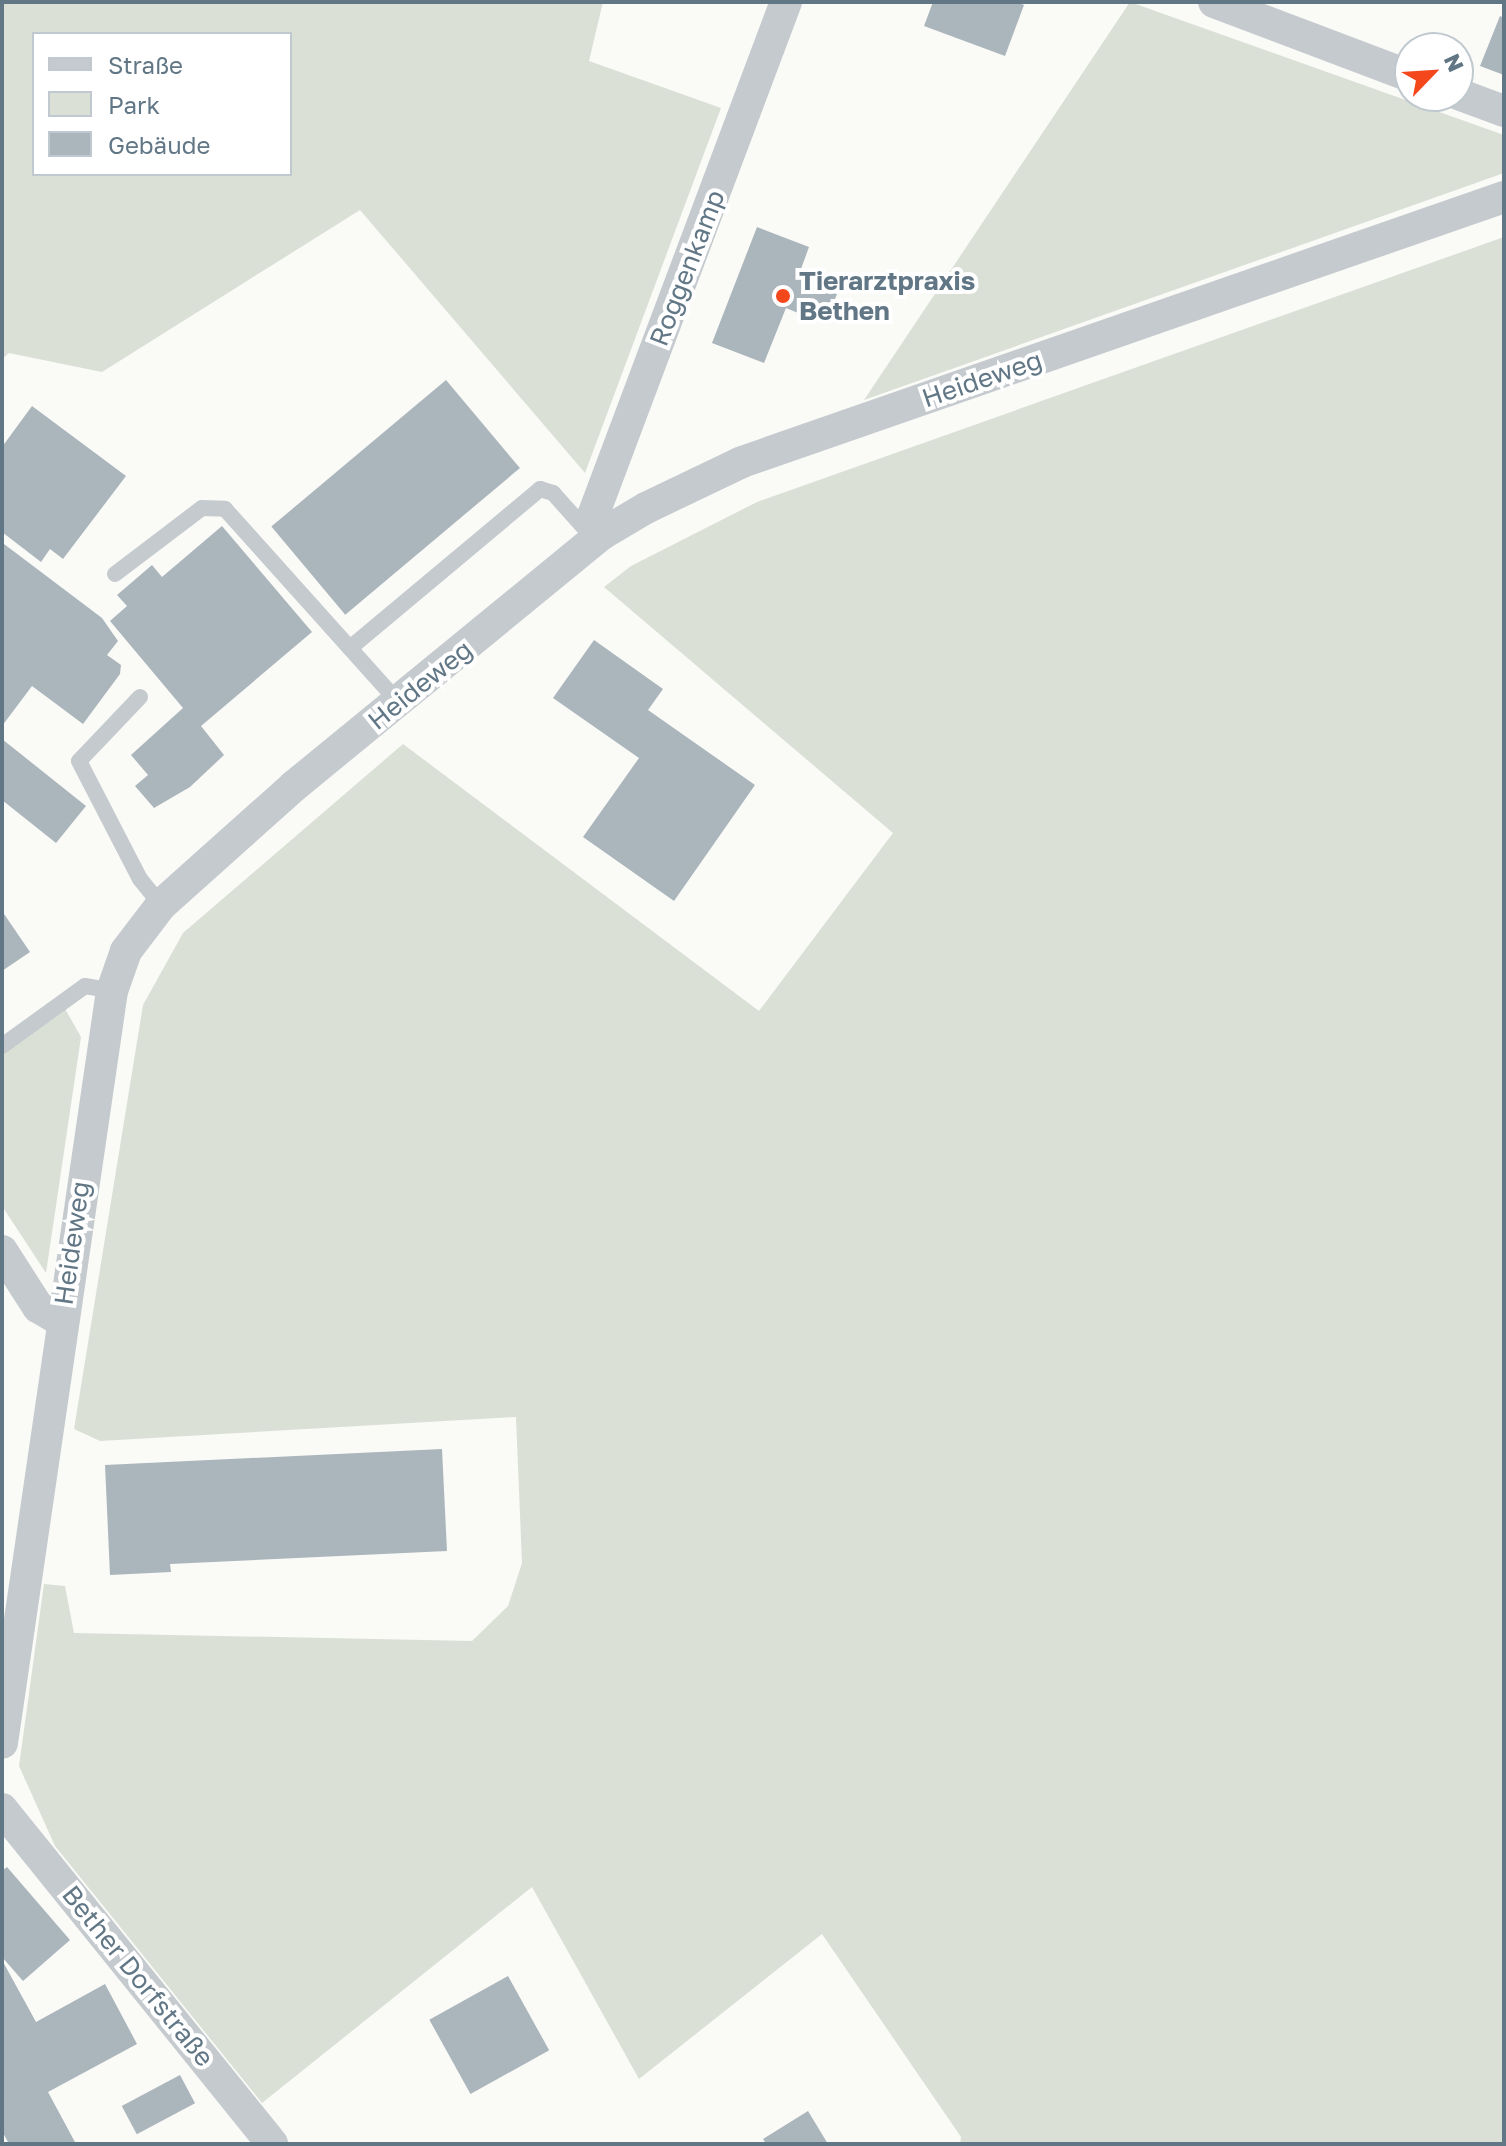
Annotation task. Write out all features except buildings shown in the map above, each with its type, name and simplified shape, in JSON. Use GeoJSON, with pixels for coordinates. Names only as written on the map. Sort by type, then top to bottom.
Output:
{"type":"FeatureCollection","features":[{"type":"Feature","properties":{"kind":"street","name":"Roggenkamp"},"geometry":{"type":"LineString","coordinates":[[598,537],[594,513],[786,2]]}},
{"type":"Feature","properties":{"kind":"street"},"geometry":{"type":"LineString","coordinates":[[1214,2],[1394,70]]}},
{"type":"Feature","properties":{"kind":"street"},"geometry":{"type":"LineString","coordinates":[[1474,100],[1504,111]]}},
{"type":"Feature","properties":{"kind":"street","name":"Heideweg"},"geometry":{"type":"LineString","coordinates":[[2,1743],[61,1321],[112,991],[126,951],[161,905],[398,702],[598,537],[742,462],[1504,197]]}},
{"type":"Feature","properties":{"kind":"street"},"geometry":{"type":"LineString","coordinates":[[2,1251],[38,1307],[61,1321]]}},
{"type":"Feature","properties":{"kind":"street","name":"Bether Dorfstraße"},"geometry":{"type":"LineString","coordinates":[[2,1809],[272,2144]]}},
{"type":"Feature","properties":{"kind":"lane"},"geometry":{"type":"LineString","coordinates":[[350,648],[540,489],[553,493],[598,537]]}},
{"type":"Feature","properties":{"kind":"lane"},"geometry":{"type":"LineString","coordinates":[[115,574],[202,508],[215,505],[225,509],[398,702]]}},
{"type":"Feature","properties":{"kind":"lane"},"geometry":{"type":"LineString","coordinates":[[140,697],[79,761],[140,879],[161,905]]}},
{"type":"Feature","properties":{"kind":"lane"},"geometry":{"type":"LineString","coordinates":[[2,1046],[85,986],[112,991]]}},
{"type":"Feature","properties":{"kind":"green space"},"geometry":{"type":"Polygon","coordinates":[[[2,2],[603,2],[589,61],[721,108],[585,473],[360,210],[102,372],[9,353],[2,359],[2,2]]]}},
{"type":"Feature","properties":{"kind":"green space"},"geometry":{"type":"Polygon","coordinates":[[[1130,2],[1394,96],[1394,112],[1439,112],[1504,135],[1504,173],[864,400],[1130,2]]]}},
{"type":"Feature","properties":{"kind":"green space"},"geometry":{"type":"Polygon","coordinates":[[[1504,237],[1504,2144],[960,2144],[961,2137],[822,1934],[639,2079],[532,1887],[262,2103],[55,1846],[19,1766],[44,1584],[65,1586],[74,1633],[472,1641],[508,1606],[522,1563],[516,1417],[100,1441],[74,1429],[143,1005],[183,933],[403,744],[759,1011],[893,833],[604,587],[631,566],[757,502],[1504,237]]]}},
{"type":"Feature","properties":{"kind":"green space"},"geometry":{"type":"Polygon","coordinates":[[[64,1007],[81,1037],[46,1273],[2,1206],[2,1055],[64,1007]]]}},
{"type":"Feature","properties":{"kind":"place","name":"Tierarztpraxis Bethen"},"geometry":{"type":"Point","coordinates":[783,296]}}]}
